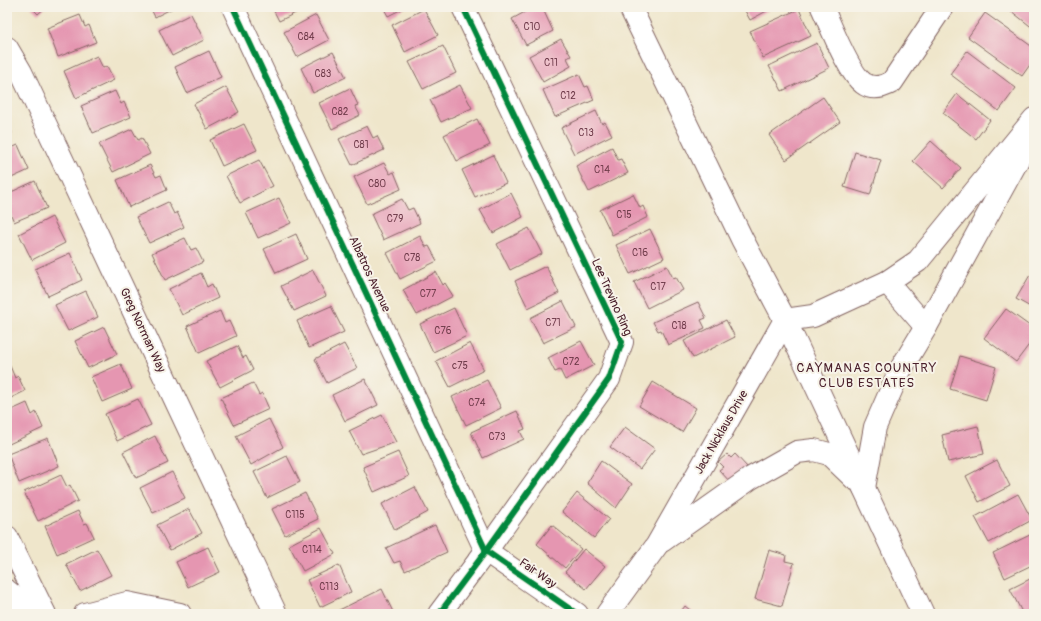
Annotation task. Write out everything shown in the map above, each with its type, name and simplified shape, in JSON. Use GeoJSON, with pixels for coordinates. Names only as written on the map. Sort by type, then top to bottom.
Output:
{"type":"FeatureCollection","features":[{"type":"Feature","properties":{"kind":"street","name":"Albatros Avenue"},"geometry":{"type":"LineString","coordinates":[[233,7],[486,551]]}},
{"type":"Feature","properties":{"kind":"street","name":"Lee Trevino Ring"},"geometry":{"type":"LineString","coordinates":[[439,614],[610,379],[622,342],[463,7]]}},
{"type":"Feature","properties":{"kind":"street"},"geometry":{"type":"LineString","coordinates":[[630,7],[742,239],[785,320],[923,614]]}},
{"type":"Feature","properties":{"kind":"street"},"geometry":{"type":"LineString","coordinates":[[822,7],[854,74],[864,84],[874,87],[884,87],[892,82],[942,7]]}},
{"type":"Feature","properties":{"kind":"street","name":"Greg Norman Way"},"geometry":{"type":"LineString","coordinates":[[7,48],[21,72],[276,614]]}},
{"type":"Feature","properties":{"kind":"street"},"geometry":{"type":"LineString","coordinates":[[785,320],[813,316],[887,282],[918,261],[1034,119]]}},
{"type":"Feature","properties":{"kind":"street"},"geometry":{"type":"LineString","coordinates":[[864,488],[875,427],[899,372],[926,327],[1034,130]]}},
{"type":"Feature","properties":{"kind":"street"},"geometry":{"type":"LineString","coordinates":[[887,282],[926,327]]}},
{"type":"Feature","properties":{"kind":"street","name":"Jack Nicklaus Drive"},"geometry":{"type":"LineString","coordinates":[[607,614],[656,545],[785,320]]}},
{"type":"Feature","properties":{"kind":"street","name":"Jack Nicklaus Drive"},"geometry":{"type":"LineString","coordinates":[[656,545],[751,478],[797,452],[814,450],[829,454],[864,488]]}},
{"type":"Feature","properties":{"kind":"street"},"geometry":{"type":"LineString","coordinates":[[7,537],[45,614]]}},
{"type":"Feature","properties":{"kind":"street","name":"Fair Way"},"geometry":{"type":"LineString","coordinates":[[486,551],[577,614]]}},
{"type":"Feature","properties":{"kind":"street"},"geometry":{"type":"LineString","coordinates":[[7,591],[37,614]]}},
{"type":"Feature","properties":{"kind":"street"},"geometry":{"type":"LineString","coordinates":[[85,614],[127,603],[180,614]]}},
{"type":"Feature","properties":{"kind":"building"},"geometry":{"type":"Polygon","coordinates":[[[31,7],[46,7],[38,14],[31,7]]]}},
{"type":"Feature","properties":{"kind":"building"},"geometry":{"type":"Polygon","coordinates":[[[150,7],[175,7],[155,17],[150,7]]]}},
{"type":"Feature","properties":{"kind":"building"},"geometry":{"type":"Polygon","coordinates":[[[272,7],[308,7],[279,21],[272,7]]]}},
{"type":"Feature","properties":{"kind":"building"},"geometry":{"type":"Polygon","coordinates":[[[383,7],[406,7],[388,16],[383,7]]]}},
{"type":"Feature","properties":{"kind":"building"},"geometry":{"type":"Polygon","coordinates":[[[534,7],[542,7],[553,31],[526,45],[512,19],[534,7]]]}},
{"type":"Feature","properties":{"kind":"building"},"geometry":{"type":"Polygon","coordinates":[[[743,7],[774,7],[750,20],[743,7]]]}},
{"type":"Feature","properties":{"kind":"building"},"geometry":{"type":"Polygon","coordinates":[[[1006,7],[1034,7],[1034,29],[1006,7]]]}},
{"type":"Feature","properties":{"kind":"building"},"geometry":{"type":"Polygon","coordinates":[[[424,9],[438,35],[405,52],[392,25],[424,9]]]}},
{"type":"Feature","properties":{"kind":"building"},"geometry":{"type":"Polygon","coordinates":[[[799,9],[811,36],[763,58],[750,31],[799,9]]]}},
{"type":"Feature","properties":{"kind":"building"},"geometry":{"type":"Polygon","coordinates":[[[985,13],[1034,48],[1034,59],[1022,76],[968,37],[985,13]]]}},
{"type":"Feature","properties":{"kind":"building"},"geometry":{"type":"Polygon","coordinates":[[[191,14],[204,40],[172,56],[159,30],[191,14]]]}},
{"type":"Feature","properties":{"kind":"building"},"geometry":{"type":"Polygon","coordinates":[[[80,15],[85,27],[89,25],[96,42],[58,57],[47,28],[80,15]]]}},
{"type":"Feature","properties":{"kind":"building"},"geometry":{"type":"Polygon","coordinates":[[[316,15],[329,40],[297,57],[284,32],[316,15]]]}},
{"type":"Feature","properties":{"kind":"building"},"geometry":{"type":"Polygon","coordinates":[[[561,39],[571,56],[567,58],[571,66],[543,82],[529,56],[561,39]]]}},
{"type":"Feature","properties":{"kind":"building"},"geometry":{"type":"Polygon","coordinates":[[[817,43],[829,68],[782,91],[769,66],[817,43]]]}},
{"type":"Feature","properties":{"kind":"building"},"geometry":{"type":"Polygon","coordinates":[[[443,46],[456,73],[423,89],[409,62],[443,46]]]}},
{"type":"Feature","properties":{"kind":"building"},"geometry":{"type":"Polygon","coordinates":[[[209,51],[221,77],[187,93],[175,67],[209,51]]]}},
{"type":"Feature","properties":{"kind":"building"},"geometry":{"type":"Polygon","coordinates":[[[967,51],[1016,88],[999,111],[950,74],[967,51]]]}},
{"type":"Feature","properties":{"kind":"building"},"geometry":{"type":"Polygon","coordinates":[[[333,52],[346,77],[313,93],[301,68],[333,52]]]}},
{"type":"Feature","properties":{"kind":"building"},"geometry":{"type":"Polygon","coordinates":[[[97,56],[103,68],[107,66],[114,80],[76,98],[64,71],[97,56]]]}},
{"type":"Feature","properties":{"kind":"building"},"geometry":{"type":"Polygon","coordinates":[[[579,74],[585,87],[588,86],[594,100],[555,117],[543,90],[579,74]]]}},
{"type":"Feature","properties":{"kind":"building"},"geometry":{"type":"Polygon","coordinates":[[[460,85],[472,108],[441,122],[430,100],[460,85]]]}},
{"type":"Feature","properties":{"kind":"building"},"geometry":{"type":"Polygon","coordinates":[[[226,87],[239,112],[207,129],[194,104],[226,87]]]}},
{"type":"Feature","properties":{"kind":"building"},"geometry":{"type":"Polygon","coordinates":[[[350,88],[358,105],[355,106],[360,115],[332,129],[319,103],[350,88]]]}},
{"type":"Feature","properties":{"kind":"building"},"geometry":{"type":"Polygon","coordinates":[[[115,91],[121,104],[124,102],[131,117],[93,133],[81,106],[115,91]]]}},
{"type":"Feature","properties":{"kind":"building"},"geometry":{"type":"Polygon","coordinates":[[[957,94],[990,120],[976,139],[943,113],[957,94]]]}},
{"type":"Feature","properties":{"kind":"building"},"geometry":{"type":"Polygon","coordinates":[[[823,97],[840,122],[786,160],[769,135],[823,97]]]}},
{"type":"Feature","properties":{"kind":"building"},"geometry":{"type":"Polygon","coordinates":[[[596,111],[602,124],[605,122],[612,135],[574,154],[561,128],[596,111]]]}},
{"type":"Feature","properties":{"kind":"building"},"geometry":{"type":"Polygon","coordinates":[[[477,119],[490,145],[457,161],[444,135],[477,119]]]}},
{"type":"Feature","properties":{"kind":"building"},"geometry":{"type":"Polygon","coordinates":[[[7,121],[12,133],[7,135],[7,121]]]}},
{"type":"Feature","properties":{"kind":"building"},"geometry":{"type":"Polygon","coordinates":[[[244,124],[257,150],[222,166],[210,140],[244,124]]]}},
{"type":"Feature","properties":{"kind":"building"},"geometry":{"type":"Polygon","coordinates":[[[367,126],[373,138],[377,136],[384,150],[352,165],[339,139],[367,126]]]}},
{"type":"Feature","properties":{"kind":"building"},"geometry":{"type":"Polygon","coordinates":[[[132,129],[138,140],[142,138],[150,154],[113,172],[99,144],[132,129]]]}},
{"type":"Feature","properties":{"kind":"building"},"geometry":{"type":"Polygon","coordinates":[[[931,141],[961,168],[943,188],[913,161],[931,141]]]}},
{"type":"Feature","properties":{"kind":"building"},"geometry":{"type":"Polygon","coordinates":[[[18,145],[29,170],[7,180],[7,150],[18,145]]]}},
{"type":"Feature","properties":{"kind":"building"},"geometry":{"type":"Polygon","coordinates":[[[612,147],[618,160],[621,159],[628,173],[589,192],[576,166],[612,147]]]}},
{"type":"Feature","properties":{"kind":"building"},"geometry":{"type":"Polygon","coordinates":[[[855,152],[881,160],[870,195],[844,187],[855,152]]]}},
{"type":"Feature","properties":{"kind":"building"},"geometry":{"type":"Polygon","coordinates":[[[493,155],[506,183],[475,197],[462,170],[493,155]]]}},
{"type":"Feature","properties":{"kind":"building"},"geometry":{"type":"Polygon","coordinates":[[[259,160],[273,186],[240,203],[226,176],[259,160]]]}},
{"type":"Feature","properties":{"kind":"building"},"geometry":{"type":"Polygon","coordinates":[[[384,163],[390,174],[394,172],[401,189],[367,204],[354,177],[384,163]]]}},
{"type":"Feature","properties":{"kind":"building"},"geometry":{"type":"Polygon","coordinates":[[[150,165],[156,177],[161,175],[167,190],[129,207],[117,180],[150,165]]]}},
{"type":"Feature","properties":{"kind":"building"},"geometry":{"type":"Polygon","coordinates":[[[35,181],[47,208],[14,222],[9,210],[7,211],[7,194],[35,181]]]}},
{"type":"Feature","properties":{"kind":"building"},"geometry":{"type":"Polygon","coordinates":[[[511,193],[523,217],[493,233],[480,210],[511,193]]]}},
{"type":"Feature","properties":{"kind":"building"},"geometry":{"type":"Polygon","coordinates":[[[633,194],[640,208],[643,206],[648,217],[612,235],[600,210],[633,194]]]}},
{"type":"Feature","properties":{"kind":"building"},"geometry":{"type":"Polygon","coordinates":[[[279,198],[291,223],[258,238],[246,213],[279,198]]]}},
{"type":"Feature","properties":{"kind":"building"},"geometry":{"type":"Polygon","coordinates":[[[402,199],[408,210],[413,208],[420,223],[383,240],[371,214],[402,199]]]}},
{"type":"Feature","properties":{"kind":"building"},"geometry":{"type":"Polygon","coordinates":[[[168,202],[174,214],[177,212],[184,227],[149,243],[136,217],[168,202]]]}},
{"type":"Feature","properties":{"kind":"building"},"geometry":{"type":"Polygon","coordinates":[[[52,217],[65,243],[32,260],[19,234],[52,217]]]}},
{"type":"Feature","properties":{"kind":"building"},"geometry":{"type":"Polygon","coordinates":[[[529,228],[542,254],[510,270],[497,244],[529,228]]]}},
{"type":"Feature","properties":{"kind":"building"},"geometry":{"type":"Polygon","coordinates":[[[650,229],[664,258],[630,274],[616,245],[650,229]]]}},
{"type":"Feature","properties":{"kind":"building"},"geometry":{"type":"Polygon","coordinates":[[[296,234],[307,259],[276,273],[264,249],[296,234]]]}},
{"type":"Feature","properties":{"kind":"building"},"geometry":{"type":"Polygon","coordinates":[[[420,236],[426,247],[429,246],[437,261],[400,279],[387,253],[420,236]]]}},
{"type":"Feature","properties":{"kind":"building"},"geometry":{"type":"Polygon","coordinates":[[[185,238],[191,250],[196,248],[203,262],[165,280],[152,253],[185,238]]]}},
{"type":"Feature","properties":{"kind":"building"},"geometry":{"type":"Polygon","coordinates":[[[70,253],[82,280],[48,296],[35,269],[70,253]]]}},
{"type":"Feature","properties":{"kind":"building"},"geometry":{"type":"Polygon","coordinates":[[[546,266],[559,293],[528,308],[515,281],[546,266]]]}},
{"type":"Feature","properties":{"kind":"building"},"geometry":{"type":"Polygon","coordinates":[[[667,266],[673,278],[676,277],[683,290],[647,308],[634,282],[667,266]]]}},
{"type":"Feature","properties":{"kind":"building"},"geometry":{"type":"Polygon","coordinates":[[[313,270],[326,296],[294,311],[281,286],[313,270]]]}},
{"type":"Feature","properties":{"kind":"building"},"geometry":{"type":"Polygon","coordinates":[[[436,272],[443,285],[445,283],[453,296],[417,315],[403,290],[436,272]]]}},
{"type":"Feature","properties":{"kind":"building"},"geometry":{"type":"Polygon","coordinates":[[[201,273],[207,287],[212,284],[218,298],[182,315],[169,289],[201,273]]]}},
{"type":"Feature","properties":{"kind":"building"},"geometry":{"type":"Polygon","coordinates":[[[1030,275],[1034,277],[1034,309],[1016,299],[1030,275]]]}},
{"type":"Feature","properties":{"kind":"building"},"geometry":{"type":"Polygon","coordinates":[[[86,291],[98,317],[68,331],[55,305],[86,291]]]}},
{"type":"Feature","properties":{"kind":"building"},"geometry":{"type":"Polygon","coordinates":[[[563,301],[576,327],[543,343],[530,318],[563,301]]]}},
{"type":"Feature","properties":{"kind":"building"},"geometry":{"type":"Polygon","coordinates":[[[698,302],[706,318],[701,320],[705,328],[668,345],[661,330],[658,331],[653,322],[698,302]]]}},
{"type":"Feature","properties":{"kind":"building"},"geometry":{"type":"Polygon","coordinates":[[[331,306],[344,332],[309,348],[297,321],[331,306]]]}},
{"type":"Feature","properties":{"kind":"building"},"geometry":{"type":"Polygon","coordinates":[[[454,308],[467,336],[433,352],[420,324],[454,308]]]}},
{"type":"Feature","properties":{"kind":"building"},"geometry":{"type":"Polygon","coordinates":[[[1006,309],[1034,329],[1034,338],[1016,362],[984,338],[1006,309]]]}},
{"type":"Feature","properties":{"kind":"building"},"geometry":{"type":"Polygon","coordinates":[[[220,311],[225,323],[229,321],[236,336],[199,353],[187,326],[220,311]]]}},
{"type":"Feature","properties":{"kind":"building"},"geometry":{"type":"Polygon","coordinates":[[[726,320],[735,337],[693,358],[684,341],[726,320]]]}},
{"type":"Feature","properties":{"kind":"building"},"geometry":{"type":"Polygon","coordinates":[[[104,327],[117,354],[88,368],[75,341],[104,327]]]}},
{"type":"Feature","properties":{"kind":"building"},"geometry":{"type":"Polygon","coordinates":[[[581,341],[594,365],[565,380],[560,370],[555,372],[548,358],[581,341]]]}},
{"type":"Feature","properties":{"kind":"building"},"geometry":{"type":"Polygon","coordinates":[[[470,343],[484,370],[450,387],[436,361],[470,343]]]}},
{"type":"Feature","properties":{"kind":"building"},"geometry":{"type":"Polygon","coordinates":[[[344,344],[357,368],[327,383],[315,359],[344,344]]]}},
{"type":"Feature","properties":{"kind":"building"},"geometry":{"type":"Polygon","coordinates":[[[237,346],[243,358],[246,356],[253,370],[220,387],[206,361],[237,346]]]}},
{"type":"Feature","properties":{"kind":"building"},"geometry":{"type":"Polygon","coordinates":[[[960,356],[996,367],[986,400],[950,389],[960,356]]]}},
{"type":"Feature","properties":{"kind":"building"},"geometry":{"type":"Polygon","coordinates":[[[121,364],[132,389],[102,402],[91,377],[121,364]]]}},
{"type":"Feature","properties":{"kind":"building"},"geometry":{"type":"Polygon","coordinates":[[[10,366],[15,378],[18,376],[25,391],[7,400],[7,368],[10,366]]]}},
{"type":"Feature","properties":{"kind":"building"},"geometry":{"type":"Polygon","coordinates":[[[365,379],[378,405],[345,421],[332,395],[365,379]]]}},
{"type":"Feature","properties":{"kind":"building"},"geometry":{"type":"Polygon","coordinates":[[[487,380],[501,408],[466,425],[452,397],[487,380]]]}},
{"type":"Feature","properties":{"kind":"building"},"geometry":{"type":"Polygon","coordinates":[[[653,382],[696,408],[682,432],[639,406],[653,382]]]}},
{"type":"Feature","properties":{"kind":"building"},"geometry":{"type":"Polygon","coordinates":[[[253,383],[259,395],[262,393],[269,409],[234,425],[221,398],[253,383]]]}},
{"type":"Feature","properties":{"kind":"building"},"geometry":{"type":"Polygon","coordinates":[[[138,399],[151,425],[117,441],[105,414],[138,399]]]}},
{"type":"Feature","properties":{"kind":"building"},"geometry":{"type":"Polygon","coordinates":[[[27,403],[32,415],[36,412],[43,428],[7,445],[7,412],[27,403]]]}},
{"type":"Feature","properties":{"kind":"building"},"geometry":{"type":"Polygon","coordinates":[[[517,411],[525,429],[520,431],[524,439],[483,458],[471,432],[517,411]]]}},
{"type":"Feature","properties":{"kind":"building"},"geometry":{"type":"Polygon","coordinates":[[[382,415],[396,442],[361,454],[349,431],[382,415]]]}},
{"type":"Feature","properties":{"kind":"building"},"geometry":{"type":"Polygon","coordinates":[[[269,419],[283,447],[251,465],[236,436],[269,419]]]}},
{"type":"Feature","properties":{"kind":"building"},"geometry":{"type":"Polygon","coordinates":[[[978,426],[984,454],[948,462],[942,435],[978,426]]]}},
{"type":"Feature","properties":{"kind":"building"},"geometry":{"type":"Polygon","coordinates":[[[625,427],[655,449],[640,469],[610,447],[625,427]]]}},
{"type":"Feature","properties":{"kind":"building"},"geometry":{"type":"Polygon","coordinates":[[[155,436],[168,463],[136,478],[123,452],[155,436]]]}},
{"type":"Feature","properties":{"kind":"building"},"geometry":{"type":"Polygon","coordinates":[[[48,438],[59,466],[19,483],[8,454],[48,438]]]}},
{"type":"Feature","properties":{"kind":"building"},"geometry":{"type":"Polygon","coordinates":[[[398,452],[409,476],[374,492],[363,467],[398,452]]]}},
{"type":"Feature","properties":{"kind":"building"},"geometry":{"type":"Polygon","coordinates":[[[727,454],[731,458],[735,454],[748,468],[732,484],[719,470],[723,467],[718,462],[727,454]]]}},
{"type":"Feature","properties":{"kind":"building"},"geometry":{"type":"Polygon","coordinates":[[[287,456],[300,482],[267,498],[254,472],[287,456]]]}},
{"type":"Feature","properties":{"kind":"building"},"geometry":{"type":"Polygon","coordinates":[[[997,460],[1010,486],[979,502],[966,476],[997,460]]]}},
{"type":"Feature","properties":{"kind":"building"},"geometry":{"type":"Polygon","coordinates":[[[601,461],[632,484],[616,508],[587,483],[601,461]]]}},
{"type":"Feature","properties":{"kind":"building"},"geometry":{"type":"Polygon","coordinates":[[[172,472],[185,498],[153,513],[140,488],[172,472]]]}},
{"type":"Feature","properties":{"kind":"building"},"geometry":{"type":"Polygon","coordinates":[[[61,475],[67,487],[70,485],[78,501],[38,521],[24,492],[61,475]]]}},
{"type":"Feature","properties":{"kind":"building"},"geometry":{"type":"Polygon","coordinates":[[[415,487],[428,512],[395,530],[382,504],[415,487]]]}},
{"type":"Feature","properties":{"kind":"building"},"geometry":{"type":"Polygon","coordinates":[[[305,493],[318,519],[285,535],[272,509],[305,493]]]}},
{"type":"Feature","properties":{"kind":"building"},"geometry":{"type":"Polygon","coordinates":[[[577,493],[609,519],[594,538],[562,512],[577,493]]]}},
{"type":"Feature","properties":{"kind":"building"},"geometry":{"type":"Polygon","coordinates":[[[1018,494],[1032,520],[989,543],[975,517],[1018,494]]]}},
{"type":"Feature","properties":{"kind":"building"},"geometry":{"type":"Polygon","coordinates":[[[189,509],[202,533],[170,550],[157,525],[189,509]]]}},
{"type":"Feature","properties":{"kind":"building"},"geometry":{"type":"Polygon","coordinates":[[[78,511],[84,524],[87,523],[94,537],[57,554],[45,526],[78,511]]]}},
{"type":"Feature","properties":{"kind":"building"},"geometry":{"type":"Polygon","coordinates":[[[435,525],[447,552],[405,571],[400,561],[394,563],[386,548],[435,525]]]}},
{"type":"Feature","properties":{"kind":"building"},"geometry":{"type":"Polygon","coordinates":[[[552,525],[581,549],[565,568],[537,544],[552,525]]]}},
{"type":"Feature","properties":{"kind":"building"},"geometry":{"type":"Polygon","coordinates":[[[321,528],[335,554],[303,571],[289,545],[321,528]]]}},
{"type":"Feature","properties":{"kind":"building"},"geometry":{"type":"Polygon","coordinates":[[[1034,533],[1034,564],[1005,578],[993,553],[1034,533]]]}},
{"type":"Feature","properties":{"kind":"building"},"geometry":{"type":"Polygon","coordinates":[[[208,547],[220,572],[188,587],[176,562],[208,547]]]}},
{"type":"Feature","properties":{"kind":"building"},"geometry":{"type":"Polygon","coordinates":[[[97,549],[111,575],[80,591],[66,564],[97,549]]]}},
{"type":"Feature","properties":{"kind":"building"},"geometry":{"type":"Polygon","coordinates":[[[584,549],[605,566],[586,589],[565,572],[584,549]]]}},
{"type":"Feature","properties":{"kind":"building"},"geometry":{"type":"Polygon","coordinates":[[[769,550],[786,555],[785,561],[794,563],[782,606],[755,599],[769,550]]]}},
{"type":"Feature","properties":{"kind":"building"},"geometry":{"type":"Polygon","coordinates":[[[339,565],[351,592],[320,607],[307,580],[339,565]]]}},
{"type":"Feature","properties":{"kind":"building"},"geometry":{"type":"Polygon","coordinates":[[[1034,577],[1034,609],[1023,614],[1010,589],[1034,577]]]}},
{"type":"Feature","properties":{"kind":"building"},"geometry":{"type":"Polygon","coordinates":[[[382,589],[394,614],[331,614],[382,589]]]}},
{"type":"Feature","properties":{"kind":"building"},"geometry":{"type":"Polygon","coordinates":[[[685,606],[695,614],[679,614],[685,606]]]}},
{"type":"Feature","properties":{"kind":"cycle path"},"geometry":{"type":"LineString","coordinates":[[233,7],[486,551],[577,614]]}},
{"type":"Feature","properties":{"kind":"cycle path"},"geometry":{"type":"LineString","coordinates":[[439,614],[609,379],[622,342],[463,7]]}},
{"type":"Feature","properties":{"kind":"district","name":"CAYMANAS COUNTRY CLUB ESTATES"},"geometry":{"type":"Point","coordinates":[867,374]}}]}
